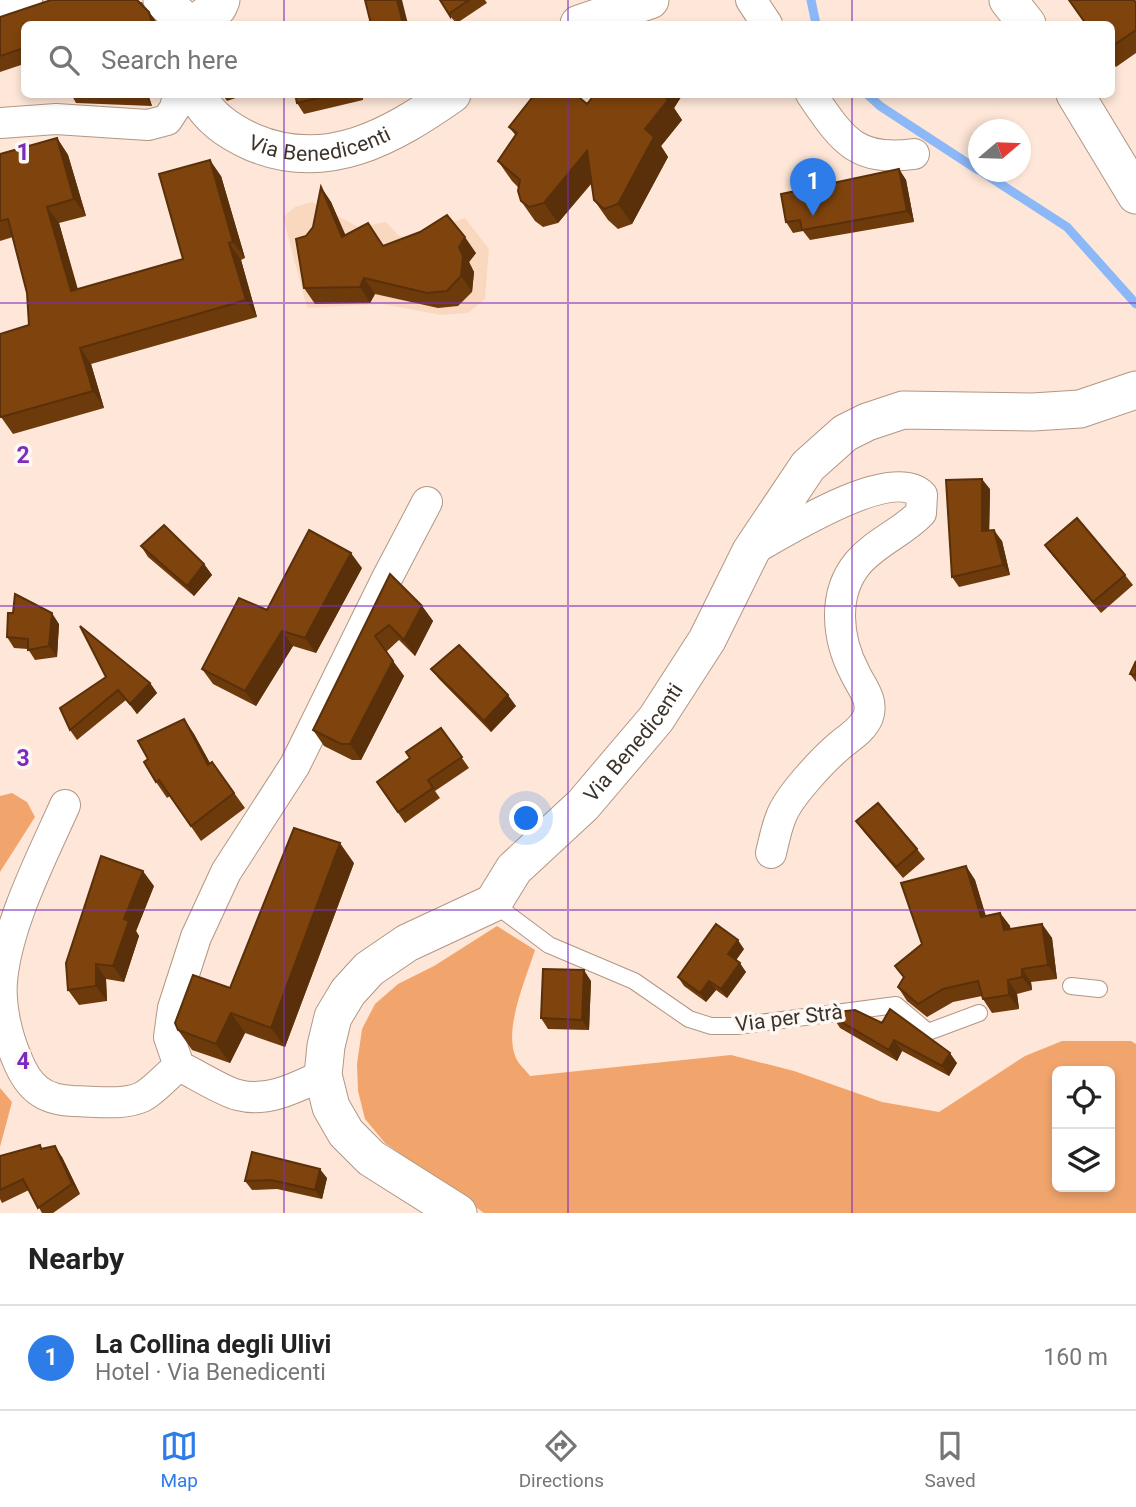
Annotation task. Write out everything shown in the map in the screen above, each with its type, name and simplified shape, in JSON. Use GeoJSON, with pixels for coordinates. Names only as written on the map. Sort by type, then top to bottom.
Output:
{"type":"FeatureCollection","features":[{"type":"Feature","properties":{"kind":"main road"},"geometry":{"type":"LineString","coordinates":[[0,8],[23,0]]}},
{"type":"Feature","properties":{"kind":"street"},"geometry":{"type":"LineString","coordinates":[[162,0],[185,21]]}},
{"type":"Feature","properties":{"kind":"street"},"geometry":{"type":"LineString","coordinates":[[198,21],[218,7],[221,0]]}},
{"type":"Feature","properties":{"kind":"street"},"geometry":{"type":"LineString","coordinates":[[588,21],[650,0]]}},
{"type":"Feature","properties":{"kind":"street"},"geometry":{"type":"LineString","coordinates":[[751,0],[765,21]]}},
{"type":"Feature","properties":{"kind":"street"},"geometry":{"type":"LineString","coordinates":[[1008,0],[1025,21]]}},
{"type":"Feature","properties":{"kind":"street"},"geometry":{"type":"LineString","coordinates":[[0,123],[56,119],[148,125],[167,120],[175,108],[177,98]]}},
{"type":"Feature","properties":{"kind":"street","name":"Via Benedicenti"},"geometry":{"type":"LineString","coordinates":[[198,98],[206,112],[233,133],[260,145],[306,154],[335,152],[381,138],[412,122],[446,98]]}},
{"type":"Feature","properties":{"kind":"street"},"geometry":{"type":"LineString","coordinates":[[814,98],[838,133],[865,153],[891,157],[914,154]]}},
{"type":"Feature","properties":{"kind":"street"},"geometry":{"type":"LineString","coordinates":[[1077,98],[1136,195]]}},
{"type":"Feature","properties":{"kind":"street","name":"Via Benedicenti"},"geometry":{"type":"LineString","coordinates":[[493,903],[514,869],[583,805],[656,719],[706,640],[751,551],[808,466],[845,433],[867,422],[903,410],[1033,412],[1080,409],[1136,390]]}},
{"type":"Feature","properties":{"kind":"street"},"geometry":{"type":"LineString","coordinates":[[751,551],[820,512],[878,490],[907,486],[915,488],[922,495],[921,513],[858,563],[842,595],[841,636],[855,675],[868,695],[868,717],[861,729],[809,776],[781,814],[771,853]]}},
{"type":"Feature","properties":{"kind":"street"},"geometry":{"type":"LineString","coordinates":[[323,1075],[284,1093],[237,1095],[179,1066],[169,1037],[173,1008],[196,937],[226,872],[295,765],[386,579],[427,502]]}},
{"type":"Feature","properties":{"kind":"street"},"geometry":{"type":"LineString","coordinates":[[65,805],[31,883],[9,945],[2,982],[11,1045],[19,1066],[30,1082],[51,1099],[120,1102],[142,1097],[179,1066]]}},
{"type":"Feature","properties":{"kind":"street"},"geometry":{"type":"LineString","coordinates":[[458,1213],[371,1158],[346,1133],[331,1107],[323,1075],[326,1046],[333,1017],[348,992],[369,969],[407,943],[493,903]]}},
{"type":"Feature","properties":{"kind":"lane","name":"Via per Strà"},"geometry":{"type":"LineString","coordinates":[[493,903],[549,945],[634,981],[689,1019],[711,1026],[737,1026],[896,1005],[928,1032],[979,1013]]}},
{"type":"Feature","properties":{"kind":"lane"},"geometry":{"type":"LineString","coordinates":[[1070,986],[1099,989]]}},
{"type":"Feature","properties":{"kind":"shaded area"},"geometry":{"type":"Polygon","coordinates":[[[312,202],[358,227],[386,222],[399,236],[408,237],[465,218],[489,249],[485,299],[468,313],[441,315],[383,304],[307,308],[283,217],[295,207],[312,202]]]}},
{"type":"Feature","properties":{"kind":"shaded area"},"geometry":{"type":"Polygon","coordinates":[[[12,793],[27,802],[35,817],[0,872],[0,796],[12,793]]]}},
{"type":"Feature","properties":{"kind":"shaded area"},"geometry":{"type":"Polygon","coordinates":[[[497,926],[535,950],[517,1004],[512,1033],[516,1058],[530,1076],[731,1055],[794,1071],[882,1102],[939,1112],[1025,1056],[1062,1041],[1131,1041],[1136,1044],[1136,1213],[484,1213],[385,1143],[365,1119],[358,1091],[357,1064],[362,1029],[375,1004],[398,984],[434,966],[497,926]]]}},
{"type":"Feature","properties":{"kind":"shaded area"},"geometry":{"type":"Polygon","coordinates":[[[0,1088],[12,1102],[0,1147],[0,1088]]]}},
{"type":"Feature","properties":{"kind":"building"},"geometry":{"type":"Polygon","coordinates":[[[51,0],[137,0],[149,12],[151,21],[21,21],[21,49],[0,56],[0,17],[51,0]]]}},
{"type":"Feature","properties":{"kind":"building"},"geometry":{"type":"Polygon","coordinates":[[[365,0],[397,0],[402,21],[370,21],[365,0]]]}},
{"type":"Feature","properties":{"kind":"building"},"geometry":{"type":"Polygon","coordinates":[[[440,0],[469,0],[450,13],[450,16],[440,0]]]}},
{"type":"Feature","properties":{"kind":"building"},"geometry":{"type":"Polygon","coordinates":[[[1069,0],[1134,0],[1136,3],[1136,30],[1115,44],[1115,21],[1084,21],[1069,0]]]}},
{"type":"Feature","properties":{"kind":"building"},"geometry":{"type":"Polygon","coordinates":[[[296,98],[318,98],[297,103],[296,98]]]}},
{"type":"Feature","properties":{"kind":"building"},"geometry":{"type":"Polygon","coordinates":[[[532,98],[580,98],[587,104],[592,98],[668,100],[645,129],[654,137],[618,204],[604,209],[594,200],[587,151],[544,203],[529,207],[521,201],[518,191],[520,180],[498,161],[517,133],[509,127],[532,98]]]}},
{"type":"Feature","properties":{"kind":"building"},"geometry":{"type":"Polygon","coordinates":[[[57,138],[74,199],[47,207],[71,291],[183,259],[159,174],[210,160],[233,242],[229,243],[246,300],[80,348],[93,391],[1,417],[0,334],[29,325],[27,293],[8,219],[0,221],[0,154],[57,138]]]}},
{"type":"Feature","properties":{"kind":"building"},"geometry":{"type":"Polygon","coordinates":[[[899,169],[907,211],[802,230],[800,220],[786,222],[781,194],[899,169]]]}},
{"type":"Feature","properties":{"kind":"building"},"geometry":{"type":"Polygon","coordinates":[[[321,187],[342,237],[368,223],[383,246],[420,232],[447,215],[465,237],[459,247],[463,256],[461,276],[447,291],[427,293],[364,278],[360,287],[304,288],[296,239],[306,236],[313,227],[321,187]]]}},
{"type":"Feature","properties":{"kind":"building"},"geometry":{"type":"Polygon","coordinates":[[[982,479],[982,531],[994,530],[1003,565],[952,577],[946,480],[982,479]]]}},
{"type":"Feature","properties":{"kind":"building"},"geometry":{"type":"Polygon","coordinates":[[[1077,518],[1125,575],[1093,602],[1045,545],[1077,518]]]}},
{"type":"Feature","properties":{"kind":"building"},"geometry":{"type":"Polygon","coordinates":[[[164,525],[204,564],[187,586],[141,546],[164,525]]]}},
{"type":"Feature","properties":{"kind":"building"},"geometry":{"type":"Polygon","coordinates":[[[309,530],[351,553],[305,638],[282,631],[245,691],[202,669],[239,598],[267,610],[309,530]]]}},
{"type":"Feature","properties":{"kind":"building"},"geometry":{"type":"Polygon","coordinates":[[[390,574],[422,606],[404,640],[389,625],[375,636],[393,661],[350,744],[341,744],[313,730],[390,574]]]}},
{"type":"Feature","properties":{"kind":"building"},"geometry":{"type":"Polygon","coordinates":[[[15,594],[52,613],[49,646],[28,650],[28,639],[7,637],[8,613],[13,613],[15,594]]]}},
{"type":"Feature","properties":{"kind":"building"},"geometry":{"type":"Polygon","coordinates":[[[80,626],[150,683],[130,704],[118,690],[70,730],[60,708],[106,677],[80,626]]]}},
{"type":"Feature","properties":{"kind":"building"},"geometry":{"type":"Polygon","coordinates":[[[459,645],[508,695],[484,721],[431,669],[459,645]]]}},
{"type":"Feature","properties":{"kind":"building"},"geometry":{"type":"Polygon","coordinates":[[[1136,661],[1136,675],[1130,674],[1136,661]]]}},
{"type":"Feature","properties":{"kind":"building"},"geometry":{"type":"Polygon","coordinates":[[[184,719],[208,765],[212,762],[234,793],[191,826],[159,780],[156,782],[144,762],[148,759],[138,741],[184,719]]]}},
{"type":"Feature","properties":{"kind":"building"},"geometry":{"type":"Polygon","coordinates":[[[441,728],[462,757],[428,780],[433,788],[398,812],[377,782],[410,758],[406,752],[441,728]]]}},
{"type":"Feature","properties":{"kind":"building"},"geometry":{"type":"Polygon","coordinates":[[[878,803],[917,849],[896,867],[856,821],[878,803]]]}},
{"type":"Feature","properties":{"kind":"building"},"geometry":{"type":"Polygon","coordinates":[[[294,828],[340,843],[271,1028],[231,1013],[216,1044],[178,1030],[175,1023],[193,975],[230,988],[294,828]]]}},
{"type":"Feature","properties":{"kind":"building"},"geometry":{"type":"Polygon","coordinates":[[[101,856],[143,871],[124,919],[129,921],[113,966],[96,964],[96,986],[68,990],[66,963],[101,856]]]}},
{"type":"Feature","properties":{"kind":"building"},"geometry":{"type":"Polygon","coordinates":[[[966,866],[981,917],[1000,913],[1004,930],[1042,924],[1048,965],[1022,969],[1022,977],[1008,980],[1009,995],[983,999],[978,981],[943,989],[918,1004],[898,987],[904,977],[895,966],[922,944],[901,883],[966,866]]]}},
{"type":"Feature","properties":{"kind":"building"},"geometry":{"type":"Polygon","coordinates":[[[716,924],[738,940],[728,954],[740,963],[721,989],[709,981],[700,993],[678,977],[716,924]]]}},
{"type":"Feature","properties":{"kind":"building"},"geometry":{"type":"Polygon","coordinates":[[[543,969],[584,970],[582,1020],[541,1018],[543,969]]]}},
{"type":"Feature","properties":{"kind":"building"},"geometry":{"type":"Polygon","coordinates":[[[890,1009],[950,1053],[942,1066],[894,1040],[889,1050],[833,1017],[836,1012],[855,1010],[882,1023],[890,1009]]]}},
{"type":"Feature","properties":{"kind":"building"},"geometry":{"type":"Polygon","coordinates":[[[40,1145],[41,1149],[55,1146],[72,1184],[38,1208],[23,1179],[0,1190],[0,1156],[40,1145]]]}},
{"type":"Feature","properties":{"kind":"building"},"geometry":{"type":"Polygon","coordinates":[[[252,1152],[320,1169],[315,1190],[271,1180],[245,1181],[252,1152]]]}},
{"type":"Feature","properties":{"kind":"waterway"},"geometry":{"type":"LineString","coordinates":[[811,0],[815,21]]}},
{"type":"Feature","properties":{"kind":"waterway"},"geometry":{"type":"LineString","coordinates":[[871,98],[968,163]]}},
{"type":"Feature","properties":{"kind":"waterway"},"geometry":{"type":"LineString","coordinates":[[997,182],[1067,227],[1136,304]]}},
{"type":"Feature","properties":{"kind":"place","name":"La Collina degli Ulivi"},"geometry":{"type":"Point","coordinates":[813,216]}}]}
